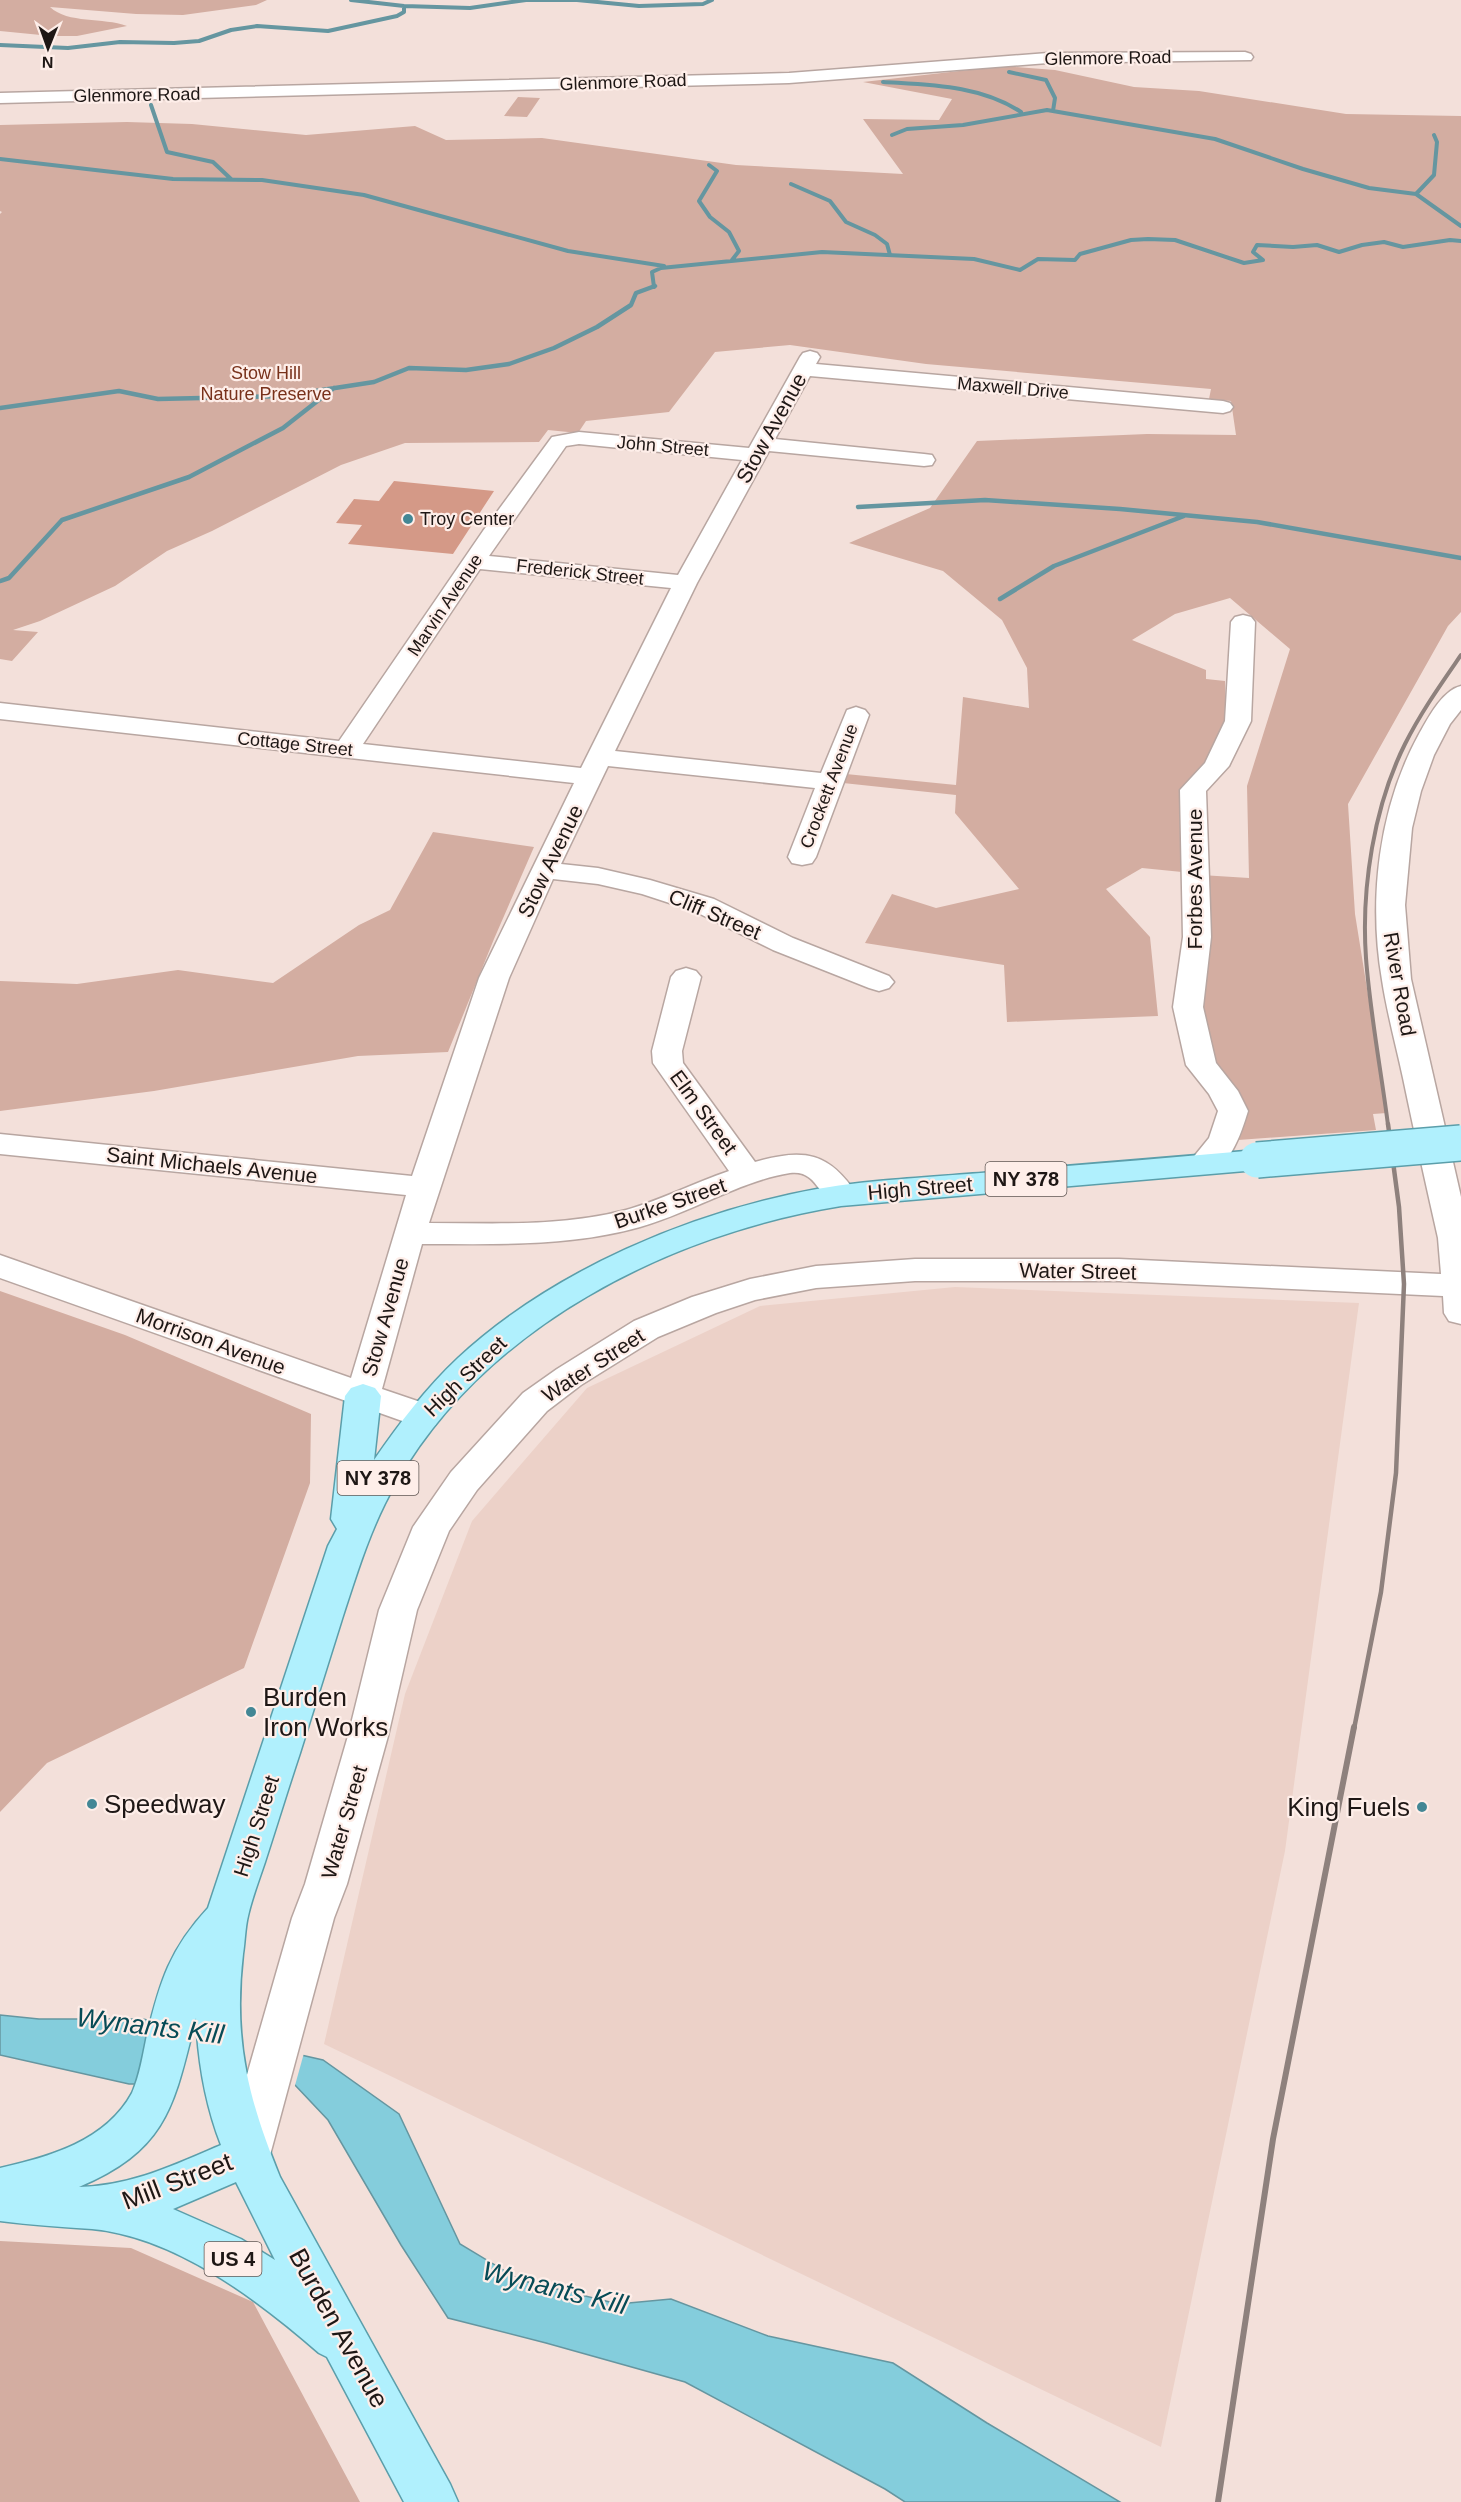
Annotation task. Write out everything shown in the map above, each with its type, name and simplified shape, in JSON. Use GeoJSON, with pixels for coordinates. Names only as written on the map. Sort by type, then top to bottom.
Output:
{"type":"FeatureCollection","features":[{"type":"Feature","properties":{"kind":"main road","name":"High Street"},"geometry":{"type":"LineString","coordinates":[[247,2155],[246,2094],[220,2059],[200,1990],[347,1546],[361,1510],[379,1477],[422,1416],[457,1378],[491,1348],[555,1300],[591,1278],[642,1254],[714,1226],[796,1204],[842,1196],[1461,1143]]}},
{"type":"Feature","properties":{"kind":"main road"},"geometry":{"type":"LineString","coordinates":[[347,1546],[363,1396]]}},
{"type":"Feature","properties":{"kind":"main road"},"geometry":{"type":"LineString","coordinates":[[0,2189],[62,2172],[114,2145],[134,2126],[147,2108],[200,1990]]}},
{"type":"Feature","properties":{"kind":"main road","name":"Mill Street"},"geometry":{"type":"LineString","coordinates":[[0,2200],[93,2208],[122,2204],[154,2195],[247,2155]]}},
{"type":"Feature","properties":{"kind":"main road","name":"Burden Avenue"},"geometry":{"type":"LineString","coordinates":[[247,2155],[261,2187],[432,2502]]}},
{"type":"Feature","properties":{"kind":"main road","name":"US 4"},"geometry":{"type":"LineString","coordinates":[[93,2208],[153,2222],[218,2250],[281,2290],[352,2351]]}},
{"type":"Feature","properties":{"kind":"street","name":"Glenmore Road"},"geometry":{"type":"LineString","coordinates":[[0,98],[789,78],[1048,58],[1245,57]]}},
{"type":"Feature","properties":{"kind":"street","name":"Maxwell Drive"},"geometry":{"type":"LineString","coordinates":[[807,363],[1223,408]]}},
{"type":"Feature","properties":{"kind":"street","name":"Stow Avenue"},"geometry":{"type":"LineString","coordinates":[[363,1396],[409,1233],[494,978],[544,870],[686,583],[807,363]]}},
{"type":"Feature","properties":{"kind":"street","name":"John Street"},"geometry":{"type":"LineString","coordinates":[[570,438],[924,460]]}},
{"type":"Feature","properties":{"kind":"street","name":"Marvin Avenue"},"geometry":{"type":"LineString","coordinates":[[346,750],[556,444],[570,438]]}},
{"type":"Feature","properties":{"kind":"street","name":"Frederick Street"},"geometry":{"type":"LineString","coordinates":[[474,561],[686,583]]}},
{"type":"Feature","properties":{"kind":"street","name":"Forbes Avenue"},"geometry":{"type":"LineString","coordinates":[[1203,1165],[1224,1140],[1233,1111],[1223,1090],[1201,1065],[1188,1007],[1197,937],[1193,790],[1216,766],[1238,721],[1243,622]]}},
{"type":"Feature","properties":{"kind":"street","name":"River Road"},"geometry":{"type":"LineString","coordinates":[[1460,1300],[1454,1238],[1396,979],[1390,942],[1389,915],[1396,832],[1404,805],[1425,742],[1438,721],[1461,693]]}},
{"type":"Feature","properties":{"kind":"street","name":"Cottage Street"},"geometry":{"type":"LineString","coordinates":[[0,711],[346,750],[830,782]]}},
{"type":"Feature","properties":{"kind":"street","name":"Crockett Avenue"},"geometry":{"type":"LineString","coordinates":[[802,857],[856,715]]}},
{"type":"Feature","properties":{"kind":"street","name":"Cliff Street"},"geometry":{"type":"LineString","coordinates":[[544,870],[598,876],[650,888],[704,905],[783,944],[879,982]]}},
{"type":"Feature","properties":{"kind":"street","name":"Elm Street"},"geometry":{"type":"LineString","coordinates":[[686,977],[667,1051],[668,1063],[748,1175]]}},
{"type":"Feature","properties":{"kind":"street","name":"Saint Michaels Avenue"},"geometry":{"type":"LineString","coordinates":[[0,1144],[424,1186]]}},
{"type":"Feature","properties":{"kind":"street","name":"Burke Street"},"geometry":{"type":"LineString","coordinates":[[409,1233],[542,1233],[605,1225],[631,1219],[748,1175],[795,1163],[809,1164],[827,1176],[842,1196]]}},
{"type":"Feature","properties":{"kind":"street","name":"Morrison Avenue"},"geometry":{"type":"LineString","coordinates":[[0,1266],[422,1416]]}},
{"type":"Feature","properties":{"kind":"street","name":"Water Street"},"geometry":{"type":"LineString","coordinates":[[246,2094],[326,1884],[369,1736],[398,1610],[432,1527],[464,1481],[535,1402],[569,1377],[646,1329],[704,1305],[750,1290],[816,1276],[915,1270],[1119,1270],[1460,1300]]}},
{"type":"Feature","properties":{"kind":"shaded area"},"geometry":{"type":"Polygon","coordinates":[[[955,1287],[1359,1303],[1285,1851],[1161,2447],[324,2044],[405,1694],[472,1521],[587,1388],[760,1306],[955,1287]]]}},
{"type":"Feature","properties":{"kind":"green space"},"geometry":{"type":"Polygon","coordinates":[[[0,0],[267,0],[256,5],[183,15],[136,14],[50,7],[66,16],[127,26],[77,36],[51,36],[0,31],[0,0]]]}},
{"type":"Feature","properties":{"kind":"green space","name":"Stow Hill Nature Preserve"},"geometry":{"type":"Polygon","coordinates":[[[1003,66],[1055,70],[1134,87],[1199,91],[1346,114],[1461,116],[1461,612],[1448,626],[1348,804],[1355,914],[1387,1113],[1373,1114],[1376,1130],[1238,1140],[1243,1113],[1199,1034],[1201,875],[1249,878],[1247,786],[1290,649],[1230,598],[1175,614],[1132,640],[1206,670],[1206,679],[1225,681],[1226,722],[1182,872],[1142,868],[1106,889],[1150,937],[1158,1016],[1007,1022],[1004,965],[865,943],[892,894],[936,908],[1019,889],[955,813],[956,795],[843,783],[846,774],[956,785],[963,697],[1029,708],[1027,668],[1002,620],[943,571],[849,543],[930,508],[977,441],[1147,434],[1236,435],[1231,401],[1209,399],[1211,389],[926,364],[790,345],[715,352],[669,412],[586,421],[578,433],[548,430],[539,442],[405,443],[341,465],[212,531],[167,551],[115,586],[40,621],[13,630],[38,632],[12,661],[0,659],[0,214],[2,212],[0,211],[0,125],[127,122],[192,124],[306,135],[415,126],[446,140],[542,138],[736,165],[903,174],[863,119],[939,120],[952,99],[863,82],[1003,66]]]}},
{"type":"Feature","properties":{"kind":"green space"},"geometry":{"type":"Polygon","coordinates":[[[518,97],[540,98],[527,117],[504,116],[518,97]]]}},
{"type":"Feature","properties":{"kind":"green space"},"geometry":{"type":"Polygon","coordinates":[[[433,832],[534,847],[448,1052],[358,1056],[154,1091],[0,1111],[0,981],[77,984],[178,970],[273,983],[359,925],[390,910],[433,832]]]}},
{"type":"Feature","properties":{"kind":"green space"},"geometry":{"type":"Polygon","coordinates":[[[0,1291],[125,1335],[311,1414],[310,1483],[244,1668],[47,1763],[0,1812],[0,1291]]]}},
{"type":"Feature","properties":{"kind":"green space"},"geometry":{"type":"Polygon","coordinates":[[[0,2241],[131,2248],[253,2302],[360,2502],[0,2502],[0,2241]]]}},
{"type":"Feature","properties":{"kind":"water","name":"Wynants Kill"},"geometry":{"type":"Polygon","coordinates":[[[0,2015],[39,2019],[143,2019],[323,2060],[399,2114],[460,2244],[520,2280],[618,2304],[671,2299],[768,2336],[893,2363],[987,2423],[1120,2502],[905,2502],[885,2489],[685,2382],[448,2318],[401,2245],[328,2120],[294,2084],[129,2084],[0,2055],[0,2015]]]}},
{"type":"Feature","properties":{"kind":"pier"},"geometry":{"type":"Polygon","coordinates":[[[157,2019],[304,2053],[294,2089],[137,2087],[157,2019]]]}},
{"type":"Feature","properties":{"kind":"building","name":"Troy Center"},"geometry":{"type":"Polygon","coordinates":[[[394,481],[494,491],[453,554],[348,544],[362,525],[336,523],[354,499],[379,501],[394,481]]]}},
{"type":"Feature","properties":{"kind":"waterway"},"geometry":{"type":"LineString","coordinates":[[351,0],[404,6]]}},
{"type":"Feature","properties":{"kind":"waterway"},"geometry":{"type":"LineString","coordinates":[[404,6],[470,8],[526,0],[577,0],[639,6],[703,4],[712,0]]}},
{"type":"Feature","properties":{"kind":"waterway"},"geometry":{"type":"LineString","coordinates":[[0,45],[68,48],[120,42],[174,43],[199,41],[231,30],[257,26],[328,31],[397,16],[404,12],[404,6]]}},
{"type":"Feature","properties":{"kind":"waterway"},"geometry":{"type":"LineString","coordinates":[[1009,72],[1046,80],[1055,98],[1053,111]]}},
{"type":"Feature","properties":{"kind":"waterway"},"geometry":{"type":"LineString","coordinates":[[883,82],[972,91],[989,96],[1021,112]]}},
{"type":"Feature","properties":{"kind":"waterway"},"geometry":{"type":"LineString","coordinates":[[151,105],[167,152],[213,162],[231,179]]}},
{"type":"Feature","properties":{"kind":"waterway"},"geometry":{"type":"LineString","coordinates":[[892,135],[907,129],[963,125],[1047,110],[1215,139],[1303,169],[1369,188],[1416,194]]}},
{"type":"Feature","properties":{"kind":"waterway"},"geometry":{"type":"LineString","coordinates":[[1416,194],[1434,175],[1437,142],[1434,135]]}},
{"type":"Feature","properties":{"kind":"waterway"},"geometry":{"type":"LineString","coordinates":[[0,159],[173,179],[262,180],[364,195],[568,251],[664,266]]}},
{"type":"Feature","properties":{"kind":"waterway"},"geometry":{"type":"LineString","coordinates":[[709,165],[717,171],[699,201],[710,217],[729,232],[739,251],[732,260]]}},
{"type":"Feature","properties":{"kind":"waterway"},"geometry":{"type":"LineString","coordinates":[[791,184],[830,201],[846,222],[875,235],[887,244],[890,255]]}},
{"type":"Feature","properties":{"kind":"waterway"},"geometry":{"type":"LineString","coordinates":[[1416,194],[1461,226]]}},
{"type":"Feature","properties":{"kind":"waterway"},"geometry":{"type":"LineString","coordinates":[[654,286],[652,272],[661,268],[822,252],[974,259],[1020,270],[1038,259],[1075,260],[1080,254],[1131,240],[1175,240],[1244,263],[1263,260],[1253,252],[1257,245],[1293,247],[1317,245],[1339,252],[1362,245],[1384,242],[1403,247],[1450,240],[1461,241]]}},
{"type":"Feature","properties":{"kind":"waterway"},"geometry":{"type":"LineString","coordinates":[[334,388],[374,382],[409,368],[466,370],[509,364],[554,348],[597,327],[631,305],[636,293],[654,286]]}},
{"type":"Feature","properties":{"kind":"waterway"},"geometry":{"type":"LineString","coordinates":[[0,408],[119,391],[158,399],[283,396],[334,388]]}},
{"type":"Feature","properties":{"kind":"waterway"},"geometry":{"type":"LineString","coordinates":[[0,581],[9,578],[62,520],[189,477],[283,428],[334,388]]}},
{"type":"Feature","properties":{"kind":"waterway"},"geometry":{"type":"LineString","coordinates":[[858,507],[985,500],[1120,509],[1257,522],[1461,558]]}},
{"type":"Feature","properties":{"kind":"waterway"},"geometry":{"type":"LineString","coordinates":[[1000,599],[1054,566],[1184,516]]}},
{"type":"Feature","properties":{"kind":"railway"},"geometry":{"type":"LineString","coordinates":[[1388,1125],[1366,958],[1366,904],[1372,848],[1385,794],[1405,744],[1424,709],[1461,655]]}},
{"type":"Feature","properties":{"kind":"railway"},"geometry":{"type":"LineString","coordinates":[[1354,1729],[1381,1592],[1396,1473],[1404,1284],[1399,1207],[1388,1124]]}},
{"type":"Feature","properties":{"kind":"railway"},"geometry":{"type":"LineString","coordinates":[[1218,2502],[1273,2139],[1354,1727]]}},
{"type":"Feature","properties":{"kind":"place","name":"Troy Center"},"geometry":{"type":"Point","coordinates":[408,519]}},
{"type":"Feature","properties":{"kind":"place","name":"Burden Iron Works"},"geometry":{"type":"Point","coordinates":[251,1712]}},
{"type":"Feature","properties":{"kind":"place","name":"Speedway"},"geometry":{"type":"Point","coordinates":[92,1804]}},
{"type":"Feature","properties":{"kind":"place","name":"King Fuels"},"geometry":{"type":"Point","coordinates":[1422,1807]}}]}
